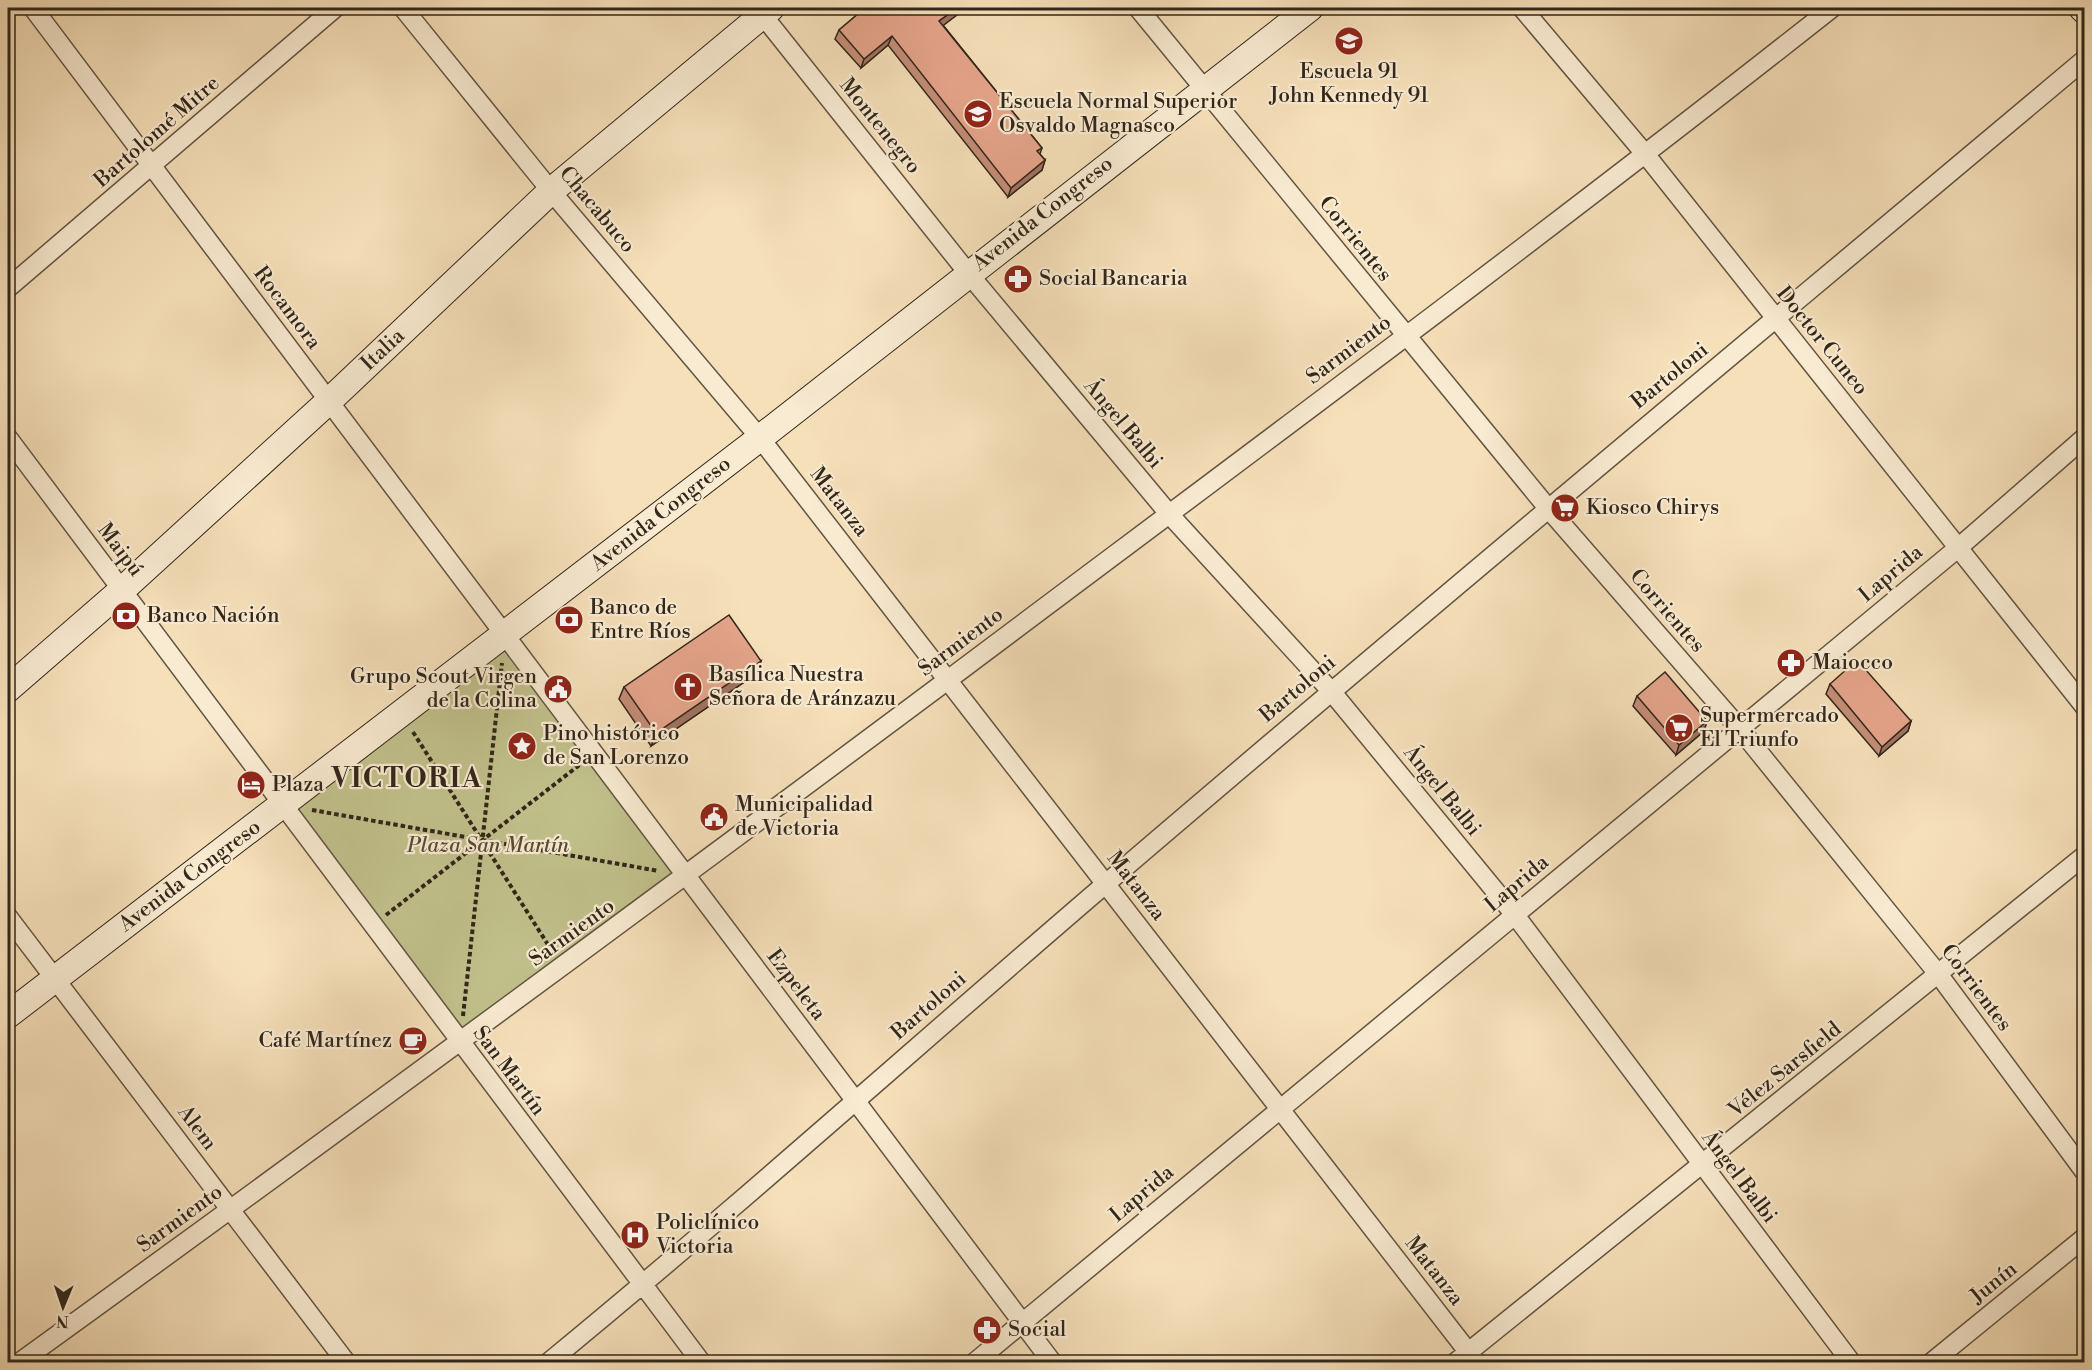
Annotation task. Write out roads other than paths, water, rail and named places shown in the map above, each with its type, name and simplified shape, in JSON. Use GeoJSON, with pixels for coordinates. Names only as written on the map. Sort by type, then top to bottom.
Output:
{"type":"FeatureCollection","features":[{"type":"Feature","properties":{"kind":"street","name":"Rocamora"},"geometry":{"type":"LineString","coordinates":[[33,8],[505,635]]}},
{"type":"Feature","properties":{"kind":"street","name":"Bartolomé Mitre"},"geometry":{"type":"LineString","coordinates":[[8,288],[335,8]]}},
{"type":"Feature","properties":{"kind":"street","name":"Chacabuco"},"geometry":{"type":"LineString","coordinates":[[403,8],[551,191],[760,438]]}},
{"type":"Feature","properties":{"kind":"street","name":"Corrientes"},"geometry":{"type":"LineString","coordinates":[[1138,8],[1546,507],[1740,729],[1939,975],[2085,1171]]}},
{"type":"Feature","properties":{"kind":"street","name":"Avenida Congreso"},"geometry":{"type":"LineString","coordinates":[[8,1015],[760,438],[968,273],[1310,8]]}},
{"type":"Feature","properties":{"kind":"street","name":"Doctor Cuneo"},"geometry":{"type":"LineString","coordinates":[[1522,8],[1646,155],[2085,706]]}},
{"type":"Feature","properties":{"kind":"street","name":"Sarmiento"},"geometry":{"type":"LineString","coordinates":[[20,1362],[460,1044],[1170,515],[1646,155],[1832,8]]}},
{"type":"Feature","properties":{"kind":"street","name":"Italia"},"geometry":{"type":"LineString","coordinates":[[8,689],[122,590],[329,401],[551,191],[764,9]]}},
{"type":"Feature","properties":{"kind":"street","name":"Montenegro"},"geometry":{"type":"LineString","coordinates":[[764,9],[968,273]]}},
{"type":"Feature","properties":{"kind":"street","name":"Bartoloni"},"geometry":{"type":"LineString","coordinates":[[549,1362],[642,1286],[1105,883],[1546,507],[1776,319],[2085,60]]}},
{"type":"Feature","properties":{"kind":"street","name":"Ángel Balbi"},"geometry":{"type":"LineString","coordinates":[[968,273],[1170,515],[1331,691],[1515,915],[1851,1362]]}},
{"type":"Feature","properties":{"kind":"street","name":"Maipú"},"geometry":{"type":"LineString","coordinates":[[8,438],[282,805]]}},
{"type":"Feature","properties":{"kind":"street","name":"Matanza"},"geometry":{"type":"LineString","coordinates":[[760,438],[1280,1109],[1467,1359]]}},
{"type":"Feature","properties":{"kind":"street","name":"Laprida"},"geometry":{"type":"LineString","coordinates":[[975,1362],[1958,548],[2085,438]]}},
{"type":"Feature","properties":{"kind":"street","name":"Ezpeleta"},"geometry":{"type":"LineString","coordinates":[[505,635],[1052,1362]]}},
{"type":"Feature","properties":{"kind":"street","name":"San Martín"},"geometry":{"type":"LineString","coordinates":[[282,805],[701,1362]]}},
{"type":"Feature","properties":{"kind":"street","name":"Vélez Sarsfield"},"geometry":{"type":"LineString","coordinates":[[1467,1359],[1702,1165],[2085,856]]}},
{"type":"Feature","properties":{"kind":"street","name":"Alem"},"geometry":{"type":"LineString","coordinates":[[8,917],[346,1362]]}},
{"type":"Feature","properties":{"kind":"street","name":"Junín"},"geometry":{"type":"LineString","coordinates":[[1932,1362],[2085,1238]]}},
{"type":"Feature","properties":{"kind":"place","name":"Escuela 91 John Kennedy 91"},"geometry":{"type":"Point","coordinates":[1349,41]}},
{"type":"Feature","properties":{"kind":"place","name":"Escuela Normal Superior Osvaldo Magnasco"},"geometry":{"type":"Point","coordinates":[978,114]}},
{"type":"Feature","properties":{"kind":"place","name":"Social Bancaria"},"geometry":{"type":"Point","coordinates":[1018,279]}},
{"type":"Feature","properties":{"kind":"place","name":"Kiosco Chirys"},"geometry":{"type":"Point","coordinates":[1565,508]}},
{"type":"Feature","properties":{"kind":"place","name":"Banco Nación"},"geometry":{"type":"Point","coordinates":[126,616]}},
{"type":"Feature","properties":{"kind":"place","name":"Banco de Entre Ríos"},"geometry":{"type":"Point","coordinates":[569,620]}},
{"type":"Feature","properties":{"kind":"place","name":"Maiocco"},"geometry":{"type":"Point","coordinates":[1791,663]}},
{"type":"Feature","properties":{"kind":"place","name":"Basílica Nuestra Señora de Aránzazu"},"geometry":{"type":"Point","coordinates":[688,687]}},
{"type":"Feature","properties":{"kind":"place","name":"Grupo Scout Virgen de la Colina"},"geometry":{"type":"Point","coordinates":[558,689]}},
{"type":"Feature","properties":{"kind":"place","name":"Supermercado El Triunfo"},"geometry":{"type":"Point","coordinates":[1679,728]}},
{"type":"Feature","properties":{"kind":"place","name":"Pino histórico de San Lorenzo"},"geometry":{"type":"Point","coordinates":[522,746]}},
{"type":"Feature","properties":{"kind":"place","name":"Plaza"},"geometry":{"type":"Point","coordinates":[251,785]}},
{"type":"Feature","properties":{"kind":"place","name":"Municipalidad de Victoria"},"geometry":{"type":"Point","coordinates":[714,817]}},
{"type":"Feature","properties":{"kind":"place","name":"Café Martínez"},"geometry":{"type":"Point","coordinates":[413,1041]}},
{"type":"Feature","properties":{"kind":"place","name":"Policlínico Victoria"},"geometry":{"type":"Point","coordinates":[635,1235]}},
{"type":"Feature","properties":{"kind":"place","name":"Social"},"geometry":{"type":"Point","coordinates":[987,1330]}},
{"type":"Feature","properties":{"kind":"district","name":"VICTORIA"},"geometry":{"type":"Point","coordinates":[407,779]}},
{"type":"Feature","properties":{"kind":"park label","name":"Plaza San Martín"},"geometry":{"type":"Point","coordinates":[488,846]}}]}
